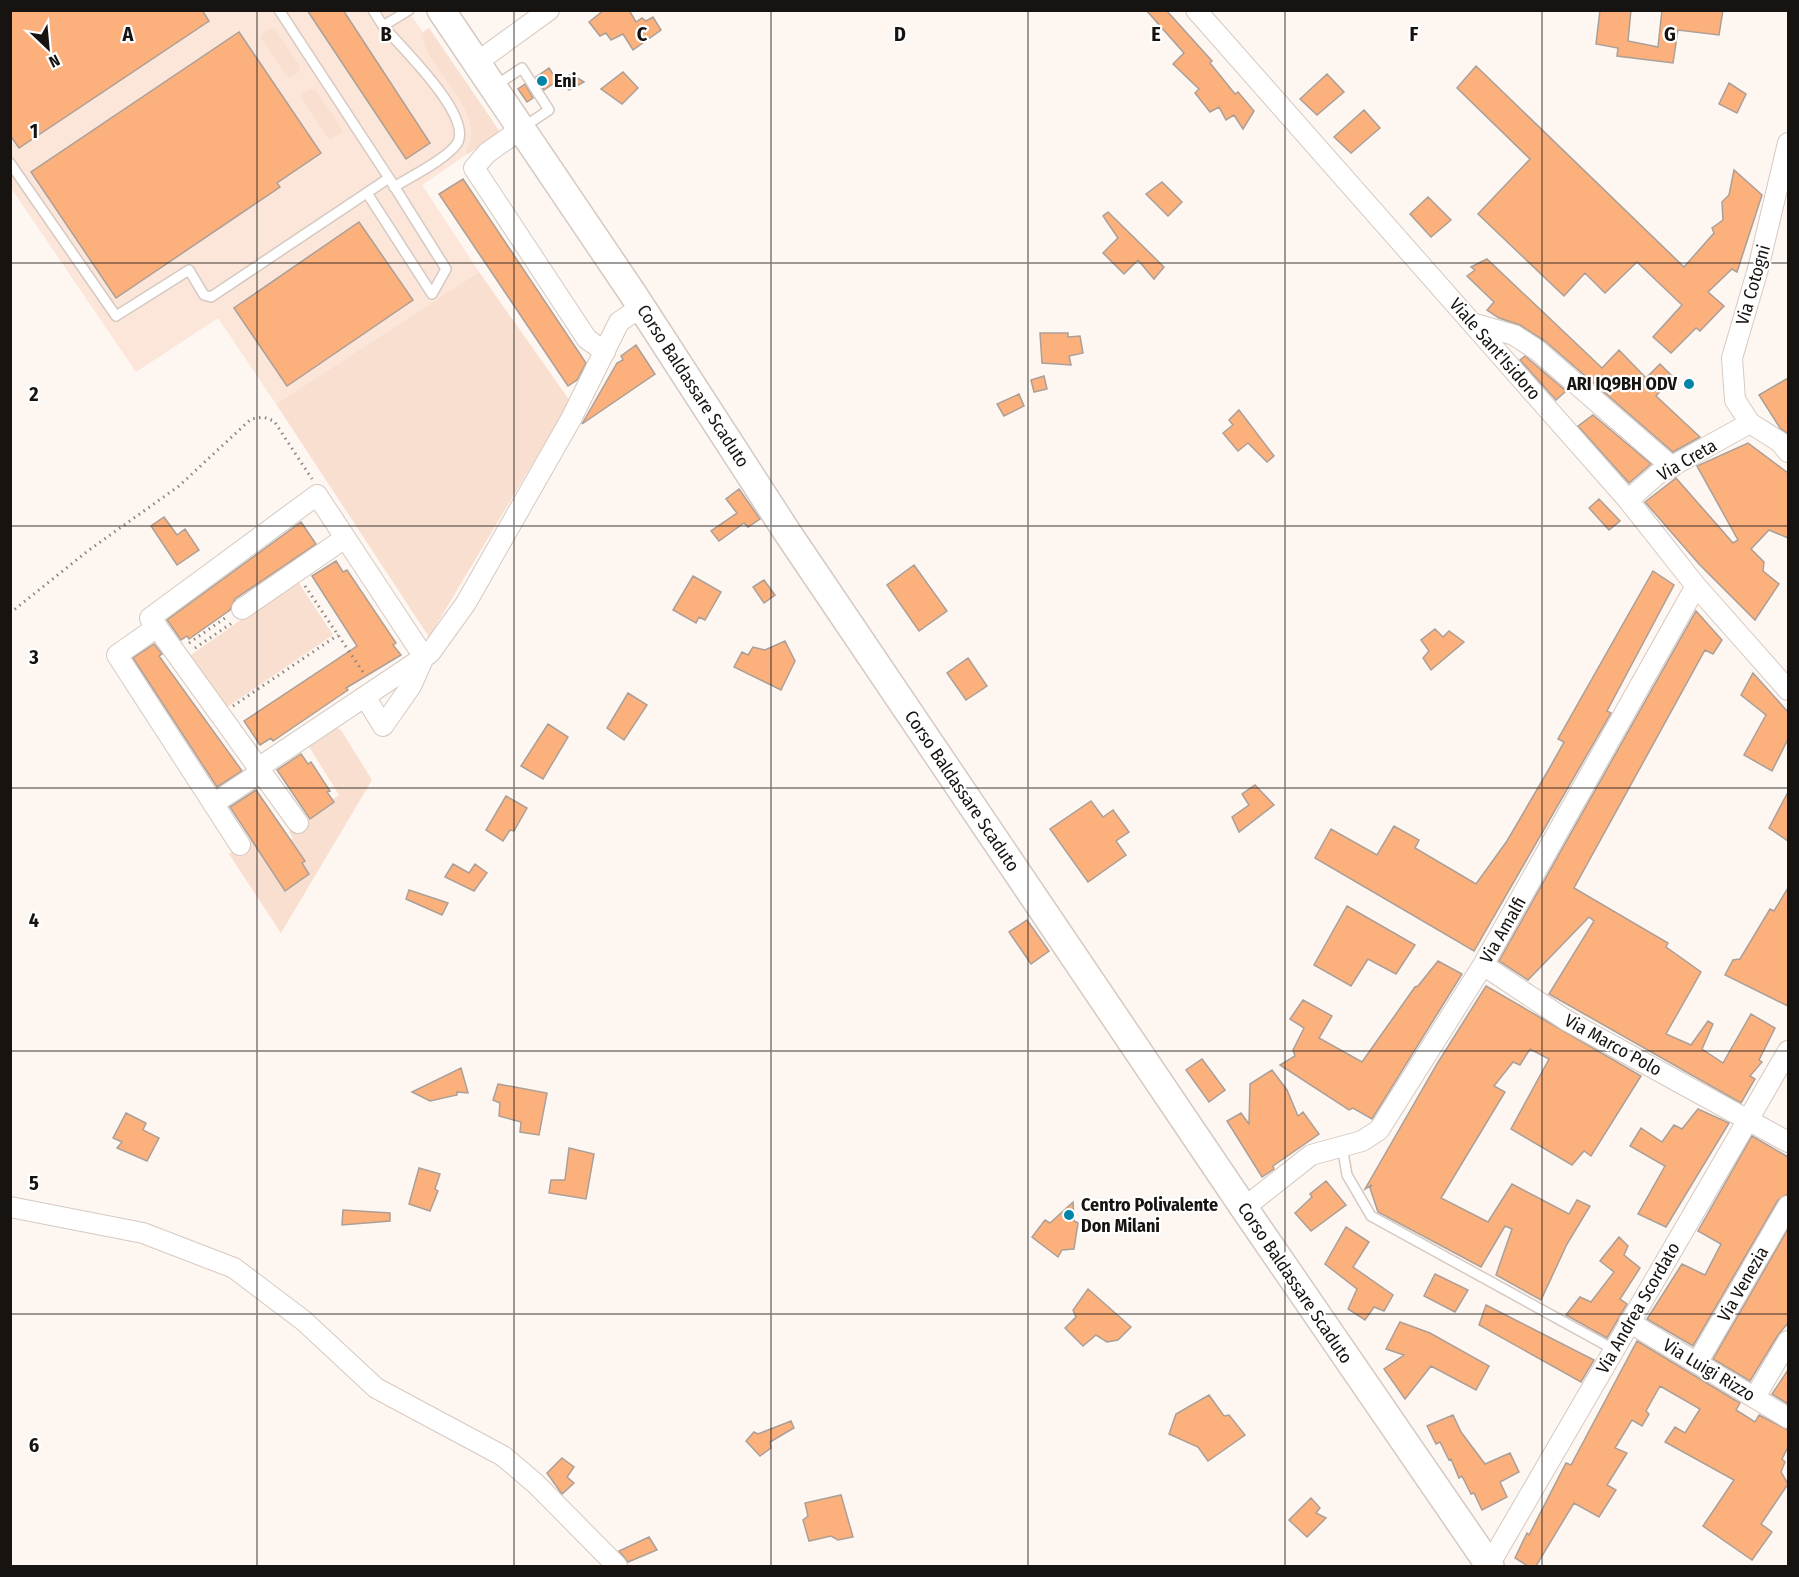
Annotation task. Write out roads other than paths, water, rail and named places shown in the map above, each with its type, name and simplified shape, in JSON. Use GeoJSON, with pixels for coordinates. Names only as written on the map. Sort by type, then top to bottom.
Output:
{"type":"FeatureCollection","features":[{"type":"Feature","properties":{"kind":"street","name":"Corso Baldassare Scaduto"},"geometry":{"type":"LineString","coordinates":[[441,10],[641,307],[787,532],[1244,1209],[1490,1566]]}},
{"type":"Feature","properties":{"kind":"street"},"geometry":{"type":"LineString","coordinates":[[477,63],[549,10]]}},
{"type":"Feature","properties":{"kind":"street","name":"Viale Sant'Isidoro"},"geometry":{"type":"LineString","coordinates":[[1196,10],[1628,500],[1696,586],[1786,683]]}},
{"type":"Feature","properties":{"kind":"street"},"geometry":{"type":"LineString","coordinates":[[521,129],[487,153],[474,168],[587,339],[605,352]]}},
{"type":"Feature","properties":{"kind":"street","name":"Via Cotogni"},"geometry":{"type":"LineString","coordinates":[[1750,423],[1735,400],[1732,358],[1761,258],[1788,143]]}},
{"type":"Feature","properties":{"kind":"street"},"geometry":{"type":"LineString","coordinates":[[366,698],[383,726],[411,686],[424,657],[466,603],[605,352],[619,322],[641,307]]}},
{"type":"Feature","properties":{"kind":"street"},"geometry":{"type":"LineString","coordinates":[[1472,322],[1514,335],[1537,350],[1672,467]]}},
{"type":"Feature","properties":{"kind":"street"},"geometry":{"type":"LineString","coordinates":[[1750,423],[1786,445]]}},
{"type":"Feature","properties":{"kind":"street","name":"Via Creta"},"geometry":{"type":"LineString","coordinates":[[1628,500],[1658,474],[1750,423]]}},
{"type":"Feature","properties":{"kind":"street"},"geometry":{"type":"LineString","coordinates":[[298,823],[150,618],[316,495],[424,657]]}},
{"type":"Feature","properties":{"kind":"street"},"geometry":{"type":"LineString","coordinates":[[236,615],[345,538]]}},
{"type":"Feature","properties":{"kind":"street","name":"Via Amalfi"},"geometry":{"type":"LineString","coordinates":[[1244,1209],[1311,1155],[1362,1141],[1379,1130],[1483,965],[1696,586]]}},
{"type":"Feature","properties":{"kind":"street"},"geometry":{"type":"LineString","coordinates":[[157,627],[117,655],[240,845]]}},
{"type":"Feature","properties":{"kind":"street"},"geometry":{"type":"LineString","coordinates":[[213,804],[424,657]]}},
{"type":"Feature","properties":{"kind":"street","name":"Via Marco Polo"},"geometry":{"type":"LineString","coordinates":[[1483,965],[1566,1020],[1788,1142]]}},
{"type":"Feature","properties":{"kind":"street","name":"Via Andrea Scordato"},"geometry":{"type":"LineString","coordinates":[[1490,1566],[1613,1349],[1788,1051]]}},
{"type":"Feature","properties":{"kind":"street","name":"Via Venezia"},"geometry":{"type":"LineString","coordinates":[[1697,1363],[1788,1206]]}},
{"type":"Feature","properties":{"kind":"street"},"geometry":{"type":"LineString","coordinates":[[10,1207],[144,1233],[234,1268],[304,1321],[376,1388],[503,1456],[536,1484],[617,1566]]}},
{"type":"Feature","properties":{"kind":"street","name":"Via Luigi Rizzo"},"geometry":{"type":"LineString","coordinates":[[1629,1322],[1788,1418]]}},
{"type":"Feature","properties":{"kind":"street"},"geometry":{"type":"LineString","coordinates":[[1755,1397],[1788,1341]]}},
{"type":"Feature","properties":{"kind":"lane"},"geometry":{"type":"LineString","coordinates":[[279,10],[447,269],[432,294],[367,193]]}},
{"type":"Feature","properties":{"kind":"lane"},"geometry":{"type":"LineString","coordinates":[[373,10],[383,26],[430,79],[457,118],[460,130],[457,142],[448,153],[394,187]]}},
{"type":"Feature","properties":{"kind":"lane"},"geometry":{"type":"LineString","coordinates":[[383,26],[409,10]]}},
{"type":"Feature","properties":{"kind":"lane"},"geometry":{"type":"LineString","coordinates":[[10,163],[116,316],[189,270],[204,295],[211,297],[389,178]]}},
{"type":"Feature","properties":{"kind":"lane"},"geometry":{"type":"LineString","coordinates":[[1342,1146],[1347,1174],[1371,1216],[1613,1349]]}},
{"type":"Feature","properties":{"kind":"place","name":"Eni"},"geometry":{"type":"Point","coordinates":[542,81]}},
{"type":"Feature","properties":{"kind":"place","name":"ARI IQ9BH ODV"},"geometry":{"type":"Point","coordinates":[1689,384]}},
{"type":"Feature","properties":{"kind":"place","name":"Centro Polivalente Don Milani"},"geometry":{"type":"Point","coordinates":[1069,1215]}}]}
